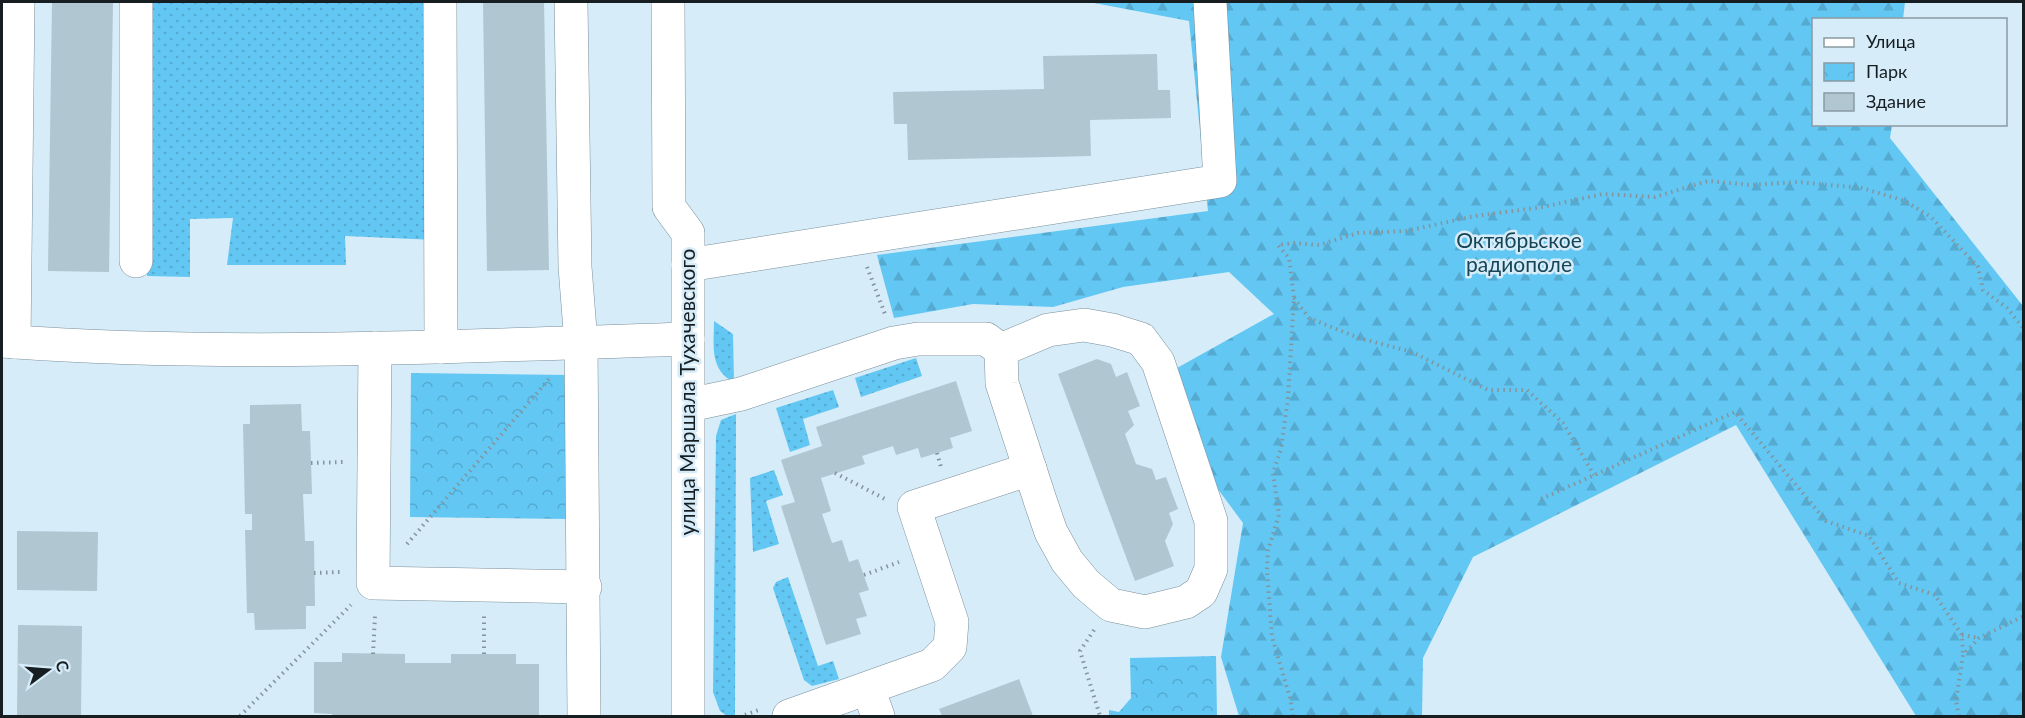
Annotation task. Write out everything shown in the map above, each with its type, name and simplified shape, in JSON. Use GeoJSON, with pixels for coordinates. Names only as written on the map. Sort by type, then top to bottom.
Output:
{"type":"FeatureCollection","features":[{"type":"Feature","properties":{"kind":"street"},"geometry":{"type":"LineString","coordinates":[[18,2],[8,342],[153,350],[441,348],[688,339]]}},
{"type":"Feature","properties":{"kind":"street"},"geometry":{"type":"LineString","coordinates":[[136,2],[136,261]]}},
{"type":"Feature","properties":{"kind":"street"},"geometry":{"type":"LineString","coordinates":[[440,2],[441,348]]}},
{"type":"Feature","properties":{"kind":"street"},"geometry":{"type":"LineString","coordinates":[[571,2],[575,267],[581,343],[585,587],[584,717]]}},
{"type":"Feature","properties":{"kind":"street","name":"улица Маршала Тухачевского"},"geometry":{"type":"LineString","coordinates":[[668,2],[669,207],[688,233],[688,717]]}},
{"type":"Feature","properties":{"kind":"street"},"geometry":{"type":"LineString","coordinates":[[688,265],[1220,181],[1210,2]]}},
{"type":"Feature","properties":{"kind":"street"},"geometry":{"type":"LineString","coordinates":[[1084,325],[1141,339],[1158,362],[1211,521],[1211,569],[1201,592],[1185,602],[1145,612],[1111,605],[1086,584],[1067,561],[1052,532],[1002,383],[1001,350],[1048,330],[1084,325]]}},
{"type":"Feature","properties":{"kind":"street"},"geometry":{"type":"LineString","coordinates":[[688,405],[741,394],[894,343],[918,339],[986,339],[1001,350]]}},
{"type":"Feature","properties":{"kind":"street"},"geometry":{"type":"LineString","coordinates":[[375,348],[375,583],[585,587]]}},
{"type":"Feature","properties":{"kind":"street"},"geometry":{"type":"LineString","coordinates":[[789,717],[873,703],[932,665],[950,647],[952,622],[914,507],[1030,469]]}},
{"type":"Feature","properties":{"kind":"path"},"geometry":{"type":"LineString","coordinates":[[1293,717],[1290,698],[1272,637],[1267,570],[1268,550],[1279,515],[1273,473],[1281,449],[1288,398],[1294,298],[1289,258],[1278,245],[1294,243],[1319,245],[1358,233],[1406,231],[1474,216],[1543,207],[1603,194],[1655,197],[1707,181],[1751,185],[1797,182],[1862,188],[1905,201],[1931,218],[1978,267],[1983,290],[2007,308],[2024,329]]}},
{"type":"Feature","properties":{"kind":"path"},"geometry":{"type":"LineString","coordinates":[[866,265],[894,343]]}},
{"type":"Feature","properties":{"kind":"path"},"geometry":{"type":"LineString","coordinates":[[1294,298],[1309,318],[1359,338],[1412,352],[1488,390],[1527,390],[1563,423],[1594,475]]}},
{"type":"Feature","properties":{"kind":"path"},"geometry":{"type":"LineString","coordinates":[[240,717],[375,583],[550,378]]}},
{"type":"Feature","properties":{"kind":"path"},"geometry":{"type":"LineString","coordinates":[[1541,499],[1735,412],[1826,521],[1869,536],[1899,583],[1935,595],[1962,635],[1963,655],[1956,701],[1959,717]]}},
{"type":"Feature","properties":{"kind":"path"},"geometry":{"type":"LineString","coordinates":[[836,473],[895,504],[914,507]]}},
{"type":"Feature","properties":{"kind":"path"},"geometry":{"type":"LineString","coordinates":[[373,654],[375,583]]}},
{"type":"Feature","properties":{"kind":"path"},"geometry":{"type":"LineString","coordinates":[[1100,717],[1080,651],[1111,605]]}},
{"type":"Feature","properties":{"kind":"path"},"geometry":{"type":"LineString","coordinates":[[1963,655],[1979,638],[2024,616]]}},
{"type":"Feature","properties":{"kind":"path"},"geometry":{"type":"LineString","coordinates":[[1962,635],[1979,638]]}},
{"type":"Feature","properties":{"kind":"green space"},"geometry":{"type":"Polygon","coordinates":[[[149,2],[434,2],[436,240],[345,236],[346,265],[227,265],[233,218],[190,219],[190,277],[147,276],[149,2]]]}},
{"type":"Feature","properties":{"kind":"green space","name":"Октябрьское радиополе"},"geometry":{"type":"Polygon","coordinates":[[[1089,2],[1905,2],[1903,18],[1812,18],[1812,126],[1892,126],[1890,138],[2023,306],[2023,716],[1916,716],[1736,425],[1473,557],[1423,658],[1422,716],[1239,716],[1221,657],[1243,523],[1203,469],[1168,373],[1274,314],[1229,272],[1123,287],[1053,307],[973,304],[894,318],[877,255],[1208,211],[1189,21],[1089,2]]]}},
{"type":"Feature","properties":{"kind":"green space"},"geometry":{"type":"Polygon","coordinates":[[[714,321],[733,334],[734,382],[720,371],[717,363],[714,347],[714,321]]]}},
{"type":"Feature","properties":{"kind":"green space"},"geometry":{"type":"Polygon","coordinates":[[[916,358],[922,376],[861,397],[855,378],[916,358]]]}},
{"type":"Feature","properties":{"kind":"green space"},"geometry":{"type":"Polygon","coordinates":[[[411,373],[569,375],[567,519],[410,517],[411,373]]]}},
{"type":"Feature","properties":{"kind":"green space"},"geometry":{"type":"Polygon","coordinates":[[[833,390],[839,407],[803,419],[810,445],[790,452],[776,408],[833,390]]]}},
{"type":"Feature","properties":{"kind":"green space"},"geometry":{"type":"Polygon","coordinates":[[[736,414],[735,716],[727,716],[720,711],[713,692],[716,436],[721,420],[736,414]]]}},
{"type":"Feature","properties":{"kind":"green space"},"geometry":{"type":"Polygon","coordinates":[[[774,470],[783,495],[766,501],[779,544],[753,552],[750,478],[774,470]]]}},
{"type":"Feature","properties":{"kind":"green space"},"geometry":{"type":"Polygon","coordinates":[[[788,577],[818,666],[833,661],[839,679],[812,686],[804,680],[773,588],[776,582],[788,577]]]}},
{"type":"Feature","properties":{"kind":"green space"},"geometry":{"type":"Polygon","coordinates":[[[1216,656],[1217,716],[1109,716],[1109,710],[1119,712],[1131,698],[1130,658],[1216,656]]]}},
{"type":"Feature","properties":{"kind":"building"},"geometry":{"type":"Polygon","coordinates":[[[52,2],[113,2],[109,272],[48,271],[52,2]]]}},
{"type":"Feature","properties":{"kind":"building"},"geometry":{"type":"Polygon","coordinates":[[[483,2],[544,2],[549,270],[487,271],[483,2]]]}},
{"type":"Feature","properties":{"kind":"building"},"geometry":{"type":"Polygon","coordinates":[[[1157,54],[1158,90],[1170,90],[1171,118],[1090,120],[1091,156],[908,160],[907,124],[894,124],[893,92],[1044,89],[1043,56],[1157,54]]]}},
{"type":"Feature","properties":{"kind":"building"},"geometry":{"type":"Polygon","coordinates":[[[1097,359],[1111,364],[1116,377],[1127,372],[1140,406],[1128,411],[1134,425],[1125,434],[1136,464],[1152,469],[1156,480],[1166,477],[1178,509],[1169,513],[1173,524],[1165,541],[1174,566],[1135,581],[1058,374],[1097,359]]]}},
{"type":"Feature","properties":{"kind":"building"},"geometry":{"type":"Polygon","coordinates":[[[956,381],[972,431],[950,438],[953,448],[921,458],[918,448],[896,455],[893,446],[862,456],[865,464],[821,478],[831,511],[822,514],[832,543],[842,540],[849,562],[858,559],[869,590],[859,593],[867,616],[856,619],[861,634],[826,645],[781,506],[795,502],[781,460],[822,446],[816,427],[956,381]]]}},
{"type":"Feature","properties":{"kind":"building"},"geometry":{"type":"Polygon","coordinates":[[[301,404],[302,431],[310,431],[312,494],[303,494],[305,541],[314,541],[315,606],[306,606],[306,629],[255,630],[254,613],[247,613],[245,530],[252,530],[252,514],[245,514],[243,424],[250,424],[250,405],[301,404]]]}},
{"type":"Feature","properties":{"kind":"building"},"geometry":{"type":"Polygon","coordinates":[[[17,531],[98,532],[97,591],[17,590],[17,531]]]}},
{"type":"Feature","properties":{"kind":"building"},"geometry":{"type":"Polygon","coordinates":[[[18,625],[82,626],[81,716],[17,716],[18,625]]]}},
{"type":"Feature","properties":{"kind":"building"},"geometry":{"type":"Polygon","coordinates":[[[342,653],[405,654],[405,663],[451,663],[451,654],[516,654],[516,664],[539,664],[539,716],[332,716],[332,714],[314,713],[314,662],[342,662],[342,653]]]}},
{"type":"Feature","properties":{"kind":"building"},"geometry":{"type":"Polygon","coordinates":[[[1019,679],[1033,716],[942,716],[939,709],[1019,679]]]}}]}
